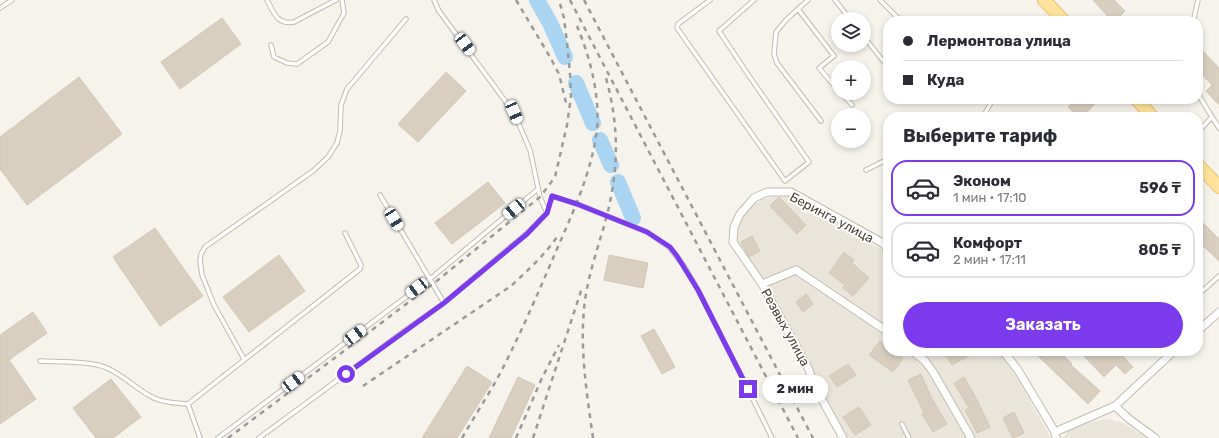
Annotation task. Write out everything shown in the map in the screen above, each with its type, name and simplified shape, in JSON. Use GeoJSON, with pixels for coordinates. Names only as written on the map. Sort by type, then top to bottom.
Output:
{"type":"FeatureCollection","features":[{"type":"Feature","properties":{"kind":"main road"},"geometry":{"type":"LineString","coordinates":[[1044,0],[1059,16]]}},
{"type":"Feature","properties":{"kind":"main road"},"geometry":{"type":"LineString","coordinates":[[1141,104],[1148,112]]}},
{"type":"Feature","properties":{"kind":"main road"},"geometry":{"type":"LineString","coordinates":[[1203,170],[1219,187]]}},
{"type":"Feature","properties":{"kind":"street","name":"Беринга улица"},"geometry":{"type":"LineString","coordinates":[[733,242],[734,227],[740,214],[754,198],[767,192],[791,192],[883,244]]}},
{"type":"Feature","properties":{"kind":"street","name":"Резвых улица"},"geometry":{"type":"LineString","coordinates":[[733,242],[762,284],[809,370],[813,383],[843,438]]}},
{"type":"Feature","properties":{"kind":"street"},"geometry":{"type":"LineString","coordinates":[[762,284],[796,270],[883,329]]}},
{"type":"Feature","properties":{"kind":"street"},"geometry":{"type":"LineString","coordinates":[[1203,326],[1219,312]]}},
{"type":"Feature","properties":{"kind":"street"},"geometry":{"type":"LineString","coordinates":[[918,356],[925,361],[933,372],[971,438]]}},
{"type":"Feature","properties":{"kind":"street"},"geometry":{"type":"LineString","coordinates":[[1007,356],[1018,370],[1055,435],[1115,406],[1169,356]]}},
{"type":"Feature","properties":{"kind":"street"},"geometry":{"type":"LineString","coordinates":[[1115,406],[1129,419],[1155,438]]}},
{"type":"Feature","properties":{"kind":"lane"},"geometry":{"type":"LineString","coordinates":[[0,8],[12,0]]}},
{"type":"Feature","properties":{"kind":"lane"},"geometry":{"type":"LineString","coordinates":[[267,0],[278,19],[286,23],[294,22],[336,0]]}},
{"type":"Feature","properties":{"kind":"lane"},"geometry":{"type":"LineString","coordinates":[[271,46],[274,57],[287,63],[297,64],[328,42],[344,13],[342,0]]}},
{"type":"Feature","properties":{"kind":"lane"},"geometry":{"type":"LineString","coordinates":[[434,0],[439,11],[514,112],[530,150],[540,197],[547,213]]}},
{"type":"Feature","properties":{"kind":"lane"},"geometry":{"type":"LineString","coordinates":[[710,0],[678,24],[677,28],[785,181],[809,162],[749,76],[720,31],[754,0]]}},
{"type":"Feature","properties":{"kind":"lane"},"geometry":{"type":"LineString","coordinates":[[808,0],[786,20],[776,32],[774,54],[777,63],[821,121]]}},
{"type":"Feature","properties":{"kind":"lane"},"geometry":{"type":"LineString","coordinates":[[835,0],[844,12]]}},
{"type":"Feature","properties":{"kind":"lane"},"geometry":{"type":"LineString","coordinates":[[880,0],[895,16]]}},
{"type":"Feature","properties":{"kind":"lane"},"geometry":{"type":"LineString","coordinates":[[1194,16],[1198,0]]}},
{"type":"Feature","properties":{"kind":"lane"},"geometry":{"type":"LineString","coordinates":[[798,9],[834,56],[819,68],[831,82]]}},
{"type":"Feature","properties":{"kind":"lane"},"geometry":{"type":"LineString","coordinates":[[244,359],[214,305],[200,268],[201,254],[205,247],[313,171],[328,157],[337,143],[340,131],[341,105],[347,89],[406,19]]}},
{"type":"Feature","properties":{"kind":"lane"},"geometry":{"type":"LineString","coordinates":[[871,46],[883,62]]}},
{"type":"Feature","properties":{"kind":"lane"},"geometry":{"type":"LineString","coordinates":[[847,100],[852,105]]}},
{"type":"Feature","properties":{"kind":"lane"},"geometry":{"type":"LineString","coordinates":[[1203,102],[1219,128]]}},
{"type":"Feature","properties":{"kind":"lane"},"geometry":{"type":"LineString","coordinates":[[1203,127],[1212,117]]}},
{"type":"Feature","properties":{"kind":"lane"},"geometry":{"type":"LineString","coordinates":[[866,170],[883,162]]}},
{"type":"Feature","properties":{"kind":"lane"},"geometry":{"type":"LineString","coordinates":[[218,438],[430,279],[538,189]]}},
{"type":"Feature","properties":{"kind":"lane"},"geometry":{"type":"LineString","coordinates":[[380,195],[444,303]]}},
{"type":"Feature","properties":{"kind":"lane"},"geometry":{"type":"LineString","coordinates":[[259,438],[444,303],[527,234],[547,213],[552,196],[577,204],[647,232],[670,247],[698,290],[772,438]]}},
{"type":"Feature","properties":{"kind":"lane"},"geometry":{"type":"LineString","coordinates":[[40,361],[94,364],[121,375],[146,394],[161,401],[188,404],[360,269],[361,265],[345,233]]}},
{"type":"Feature","properties":{"kind":"lane"},"geometry":{"type":"LineString","coordinates":[[1203,290],[1219,276]]}},
{"type":"Feature","properties":{"kind":"lane"},"geometry":{"type":"LineString","coordinates":[[188,404],[200,438]]}},
{"type":"Feature","properties":{"kind":"lane"},"geometry":{"type":"LineString","coordinates":[[902,424],[909,438]]}},
{"type":"Feature","properties":{"kind":"shaded area"},"geometry":{"type":"Polygon","coordinates":[[[778,196],[795,197],[883,250],[883,356],[1004,356],[1051,438],[848,438],[845,436],[816,383],[814,373],[737,240],[740,221],[750,207],[763,199],[778,196]]]}},
{"type":"Feature","properties":{"kind":"shaded area"},"geometry":{"type":"Polygon","coordinates":[[[1106,419],[1121,422],[1148,438],[1063,438],[1068,431],[1085,423],[1106,419]]]}},
{"type":"Feature","properties":{"kind":"building"},"geometry":{"type":"Polygon","coordinates":[[[1093,0],[1114,0],[1125,11],[1120,16],[1107,16],[1093,0]]]}},
{"type":"Feature","properties":{"kind":"building"},"geometry":{"type":"Polygon","coordinates":[[[222,18],[241,44],[180,89],[161,62],[222,18]]]}},
{"type":"Feature","properties":{"kind":"building"},"geometry":{"type":"Polygon","coordinates":[[[1203,51],[1219,68],[1219,105],[1206,91],[1212,85],[1203,75],[1203,51]]]}},
{"type":"Feature","properties":{"kind":"building"},"geometry":{"type":"Polygon","coordinates":[[[446,72],[466,91],[418,142],[398,124],[446,72]]]}},
{"type":"Feature","properties":{"kind":"building"},"geometry":{"type":"Polygon","coordinates":[[[79,77],[122,134],[27,205],[0,169],[0,137],[79,77]]]}},
{"type":"Feature","properties":{"kind":"building"},"geometry":{"type":"Polygon","coordinates":[[[1071,104],[1095,104],[1087,112],[1073,112],[1068,107],[1071,104]]]}},
{"type":"Feature","properties":{"kind":"building"},"geometry":{"type":"Polygon","coordinates":[[[488,182],[505,203],[452,244],[435,223],[488,182]]]}},
{"type":"Feature","properties":{"kind":"building"},"geometry":{"type":"Polygon","coordinates":[[[779,197],[806,225],[797,234],[770,206],[779,197]]]}},
{"type":"Feature","properties":{"kind":"building"},"geometry":{"type":"Polygon","coordinates":[[[1203,223],[1219,239],[1219,261],[1203,246],[1203,223]]]}},
{"type":"Feature","properties":{"kind":"building"},"geometry":{"type":"Polygon","coordinates":[[[155,228],[203,296],[160,326],[113,257],[155,228]]]}},
{"type":"Feature","properties":{"kind":"building"},"geometry":{"type":"Polygon","coordinates":[[[752,236],[760,251],[749,257],[741,242],[752,236]]]}},
{"type":"Feature","properties":{"kind":"building"},"geometry":{"type":"Polygon","coordinates":[[[844,252],[854,260],[852,263],[869,278],[853,296],[843,288],[845,285],[829,273],[844,252]]]}},
{"type":"Feature","properties":{"kind":"building"},"geometry":{"type":"Polygon","coordinates":[[[279,255],[305,291],[249,332],[223,297],[279,255]]]}},
{"type":"Feature","properties":{"kind":"building"},"geometry":{"type":"Polygon","coordinates":[[[609,255],[648,263],[643,288],[604,280],[609,255]]]}},
{"type":"Feature","properties":{"kind":"building"},"geometry":{"type":"Polygon","coordinates":[[[806,294],[813,304],[803,312],[796,302],[806,294]]]}},
{"type":"Feature","properties":{"kind":"building"},"geometry":{"type":"Polygon","coordinates":[[[33,312],[47,333],[9,360],[36,399],[0,424],[0,335],[33,312]]]}},
{"type":"Feature","properties":{"kind":"building"},"geometry":{"type":"Polygon","coordinates":[[[654,329],[675,367],[662,374],[641,336],[654,329]]]}},
{"type":"Feature","properties":{"kind":"building"},"geometry":{"type":"Polygon","coordinates":[[[880,341],[883,343],[883,356],[900,356],[903,358],[893,372],[869,355],[880,341]]]}},
{"type":"Feature","properties":{"kind":"building"},"geometry":{"type":"Polygon","coordinates":[[[947,356],[968,356],[952,365],[947,356]]]}},
{"type":"Feature","properties":{"kind":"building"},"geometry":{"type":"Polygon","coordinates":[[[1038,356],[1064,356],[1072,364],[1071,365],[1100,391],[1088,404],[1038,356]]]}},
{"type":"Feature","properties":{"kind":"building"},"geometry":{"type":"Polygon","coordinates":[[[1084,356],[1123,356],[1133,367],[1125,374],[1116,365],[1104,377],[1084,356]]]}},
{"type":"Feature","properties":{"kind":"building"},"geometry":{"type":"Polygon","coordinates":[[[848,364],[856,375],[837,387],[829,376],[848,364]]]}},
{"type":"Feature","properties":{"kind":"building"},"geometry":{"type":"Polygon","coordinates":[[[467,366],[492,382],[457,438],[422,438],[467,366]]]}},
{"type":"Feature","properties":{"kind":"building"},"geometry":{"type":"Polygon","coordinates":[[[921,374],[931,397],[947,424],[933,432],[922,414],[924,413],[908,380],[921,374]]]}},
{"type":"Feature","properties":{"kind":"building"},"geometry":{"type":"Polygon","coordinates":[[[518,377],[535,385],[511,438],[489,438],[518,377]]]}},
{"type":"Feature","properties":{"kind":"building"},"geometry":{"type":"Polygon","coordinates":[[[964,377],[990,427],[977,433],[965,410],[969,408],[954,383],[964,377]]]}},
{"type":"Feature","properties":{"kind":"building"},"geometry":{"type":"Polygon","coordinates":[[[111,379],[141,417],[113,438],[96,438],[73,408],[111,379]]]}},
{"type":"Feature","properties":{"kind":"building"},"geometry":{"type":"Polygon","coordinates":[[[859,407],[871,425],[855,435],[843,417],[859,407]]]}},
{"type":"Feature","properties":{"kind":"building"},"geometry":{"type":"Polygon","coordinates":[[[1014,412],[1024,433],[1013,438],[1003,418],[1014,412]]]}},
{"type":"Feature","properties":{"kind":"waterway"},"geometry":{"type":"LineString","coordinates":[[537,0],[551,25],[565,57]]}},
{"type":"Feature","properties":{"kind":"waterway"},"geometry":{"type":"LineString","coordinates":[[576,83],[593,123]]}},
{"type":"Feature","properties":{"kind":"waterway"},"geometry":{"type":"LineString","coordinates":[[600,140],[611,165]]}},
{"type":"Feature","properties":{"kind":"waterway"},"geometry":{"type":"LineString","coordinates":[[618,182],[633,218]]}},
{"type":"Feature","properties":{"kind":"railway"},"geometry":{"type":"LineString","coordinates":[[516,0],[559,74],[567,107]]}},
{"type":"Feature","properties":{"kind":"railway"},"geometry":{"type":"LineString","coordinates":[[228,438],[433,284],[540,197],[555,177],[567,125],[571,97],[564,18],[559,0]]}},
{"type":"Feature","properties":{"kind":"railway"},"geometry":{"type":"LineString","coordinates":[[570,0],[798,438]]}},
{"type":"Feature","properties":{"kind":"railway"},"geometry":{"type":"LineString","coordinates":[[584,0],[813,438]]}},
{"type":"Feature","properties":{"kind":"railway"},"geometry":{"type":"LineString","coordinates":[[462,438],[496,381],[520,332],[576,205],[587,175],[595,145],[598,116],[590,63],[577,26]]}},
{"type":"Feature","properties":{"kind":"railway"},"geometry":{"type":"LineString","coordinates":[[593,438],[585,374],[583,325],[588,285],[607,215],[614,180],[616,146],[615,129],[606,78]]}},
{"type":"Feature","properties":{"kind":"railway"},"geometry":{"type":"LineString","coordinates":[[363,386],[511,286],[543,255],[559,234]]}},
{"type":"Feature","properties":{"kind":"railway"},"geometry":{"type":"LineString","coordinates":[[533,438],[582,288]]}},
{"type":"Feature","properties":{"kind":"railway"},"geometry":{"type":"LineString","coordinates":[[516,438],[542,378],[559,345]]}},
{"type":"Feature","properties":{"kind":"route"},"geometry":{"type":"LineString","coordinates":[[346,374],[444,303],[504,254],[527,234],[547,213],[552,196],[577,204],[647,232],[670,247],[684,266],[698,290],[748,389]]}}]}
